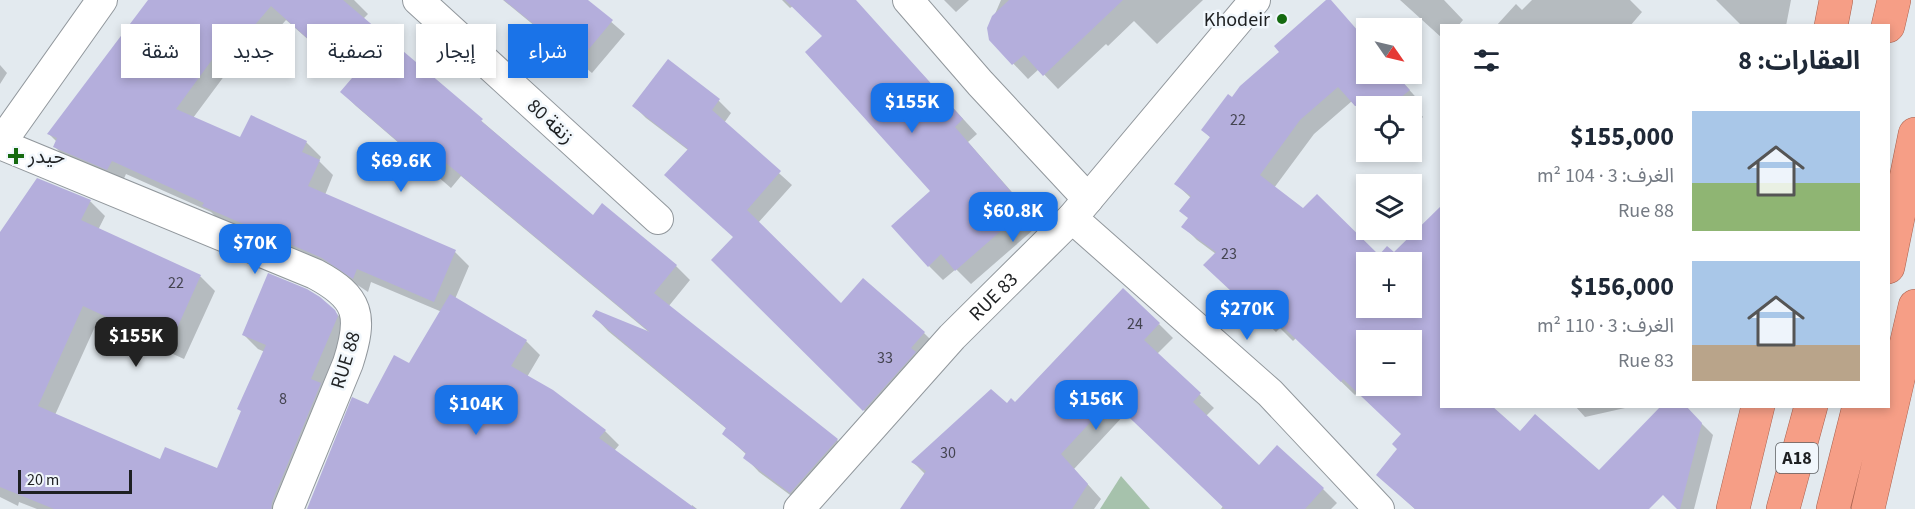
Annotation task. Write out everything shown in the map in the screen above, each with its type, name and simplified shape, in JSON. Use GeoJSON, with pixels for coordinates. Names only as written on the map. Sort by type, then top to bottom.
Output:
{"type":"FeatureCollection","features":[{"type":"Feature","properties":{"kind":"highway"},"geometry":{"type":"LineString","coordinates":[[1831,24],[1836,0]]}},
{"type":"Feature","properties":{"kind":"highway"},"geometry":{"type":"LineString","coordinates":[[1889,24],[1894,0]]}},
{"type":"Feature","properties":{"kind":"highway"},"geometry":{"type":"LineString","coordinates":[[1890,257],[1915,134]]}},
{"type":"Feature","properties":{"kind":"highway"},"geometry":{"type":"LineString","coordinates":[[1868,509],[1915,306]]}},
{"type":"Feature","properties":{"kind":"highway"},"geometry":{"type":"LineString","coordinates":[[1733,509],[1758,408]]}},
{"type":"Feature","properties":{"kind":"highway","name":"A18"},"geometry":{"type":"LineString","coordinates":[[1783,509],[1810,408]]}},
{"type":"Feature","properties":{"kind":"highway","name":"A18"},"geometry":{"type":"LineString","coordinates":[[1833,509],[1858,408]]}},
{"type":"Feature","properties":{"kind":"street"},"geometry":{"type":"LineString","coordinates":[[0,144],[102,0]]}},
{"type":"Feature","properties":{"kind":"street","name":"زنقة 80"},"geometry":{"type":"LineString","coordinates":[[418,0],[658,219]]}},
{"type":"Feature","properties":{"kind":"street"},"geometry":{"type":"LineString","coordinates":[[908,0],[980,83],[1080,208],[1270,393],[1379,509]]}},
{"type":"Feature","properties":{"kind":"street","name":"RUE 83"},"geometry":{"type":"LineString","coordinates":[[799,509],[952,337],[1080,208],[1255,0]]}},
{"type":"Feature","properties":{"kind":"street","name":"RUE 88"},"geometry":{"type":"LineString","coordinates":[[0,144],[315,274],[345,295],[354,308],[357,325],[356,339],[288,509]]}},
{"type":"Feature","properties":{"kind":"green space"},"geometry":{"type":"Polygon","coordinates":[[[1121,476],[1150,509],[1100,509],[1121,476]]]}},
{"type":"Feature","properties":{"kind":"building"},"geometry":{"type":"Polygon","coordinates":[[[148,0],[343,0],[371,24],[307,24],[307,38],[295,27],[295,24],[291,24],[271,6],[256,24],[212,24],[212,60],[200,76],[200,24],[130,24],[148,0]]]}},
{"type":"Feature","properties":{"kind":"building"},"geometry":{"type":"Polygon","coordinates":[[[504,0],[588,0],[613,20],[588,50],[588,24],[534,24],[504,0]]]}},
{"type":"Feature","properties":{"kind":"building"},"geometry":{"type":"Polygon","coordinates":[[[785,0],[856,0],[963,119],[955,127],[1026,209],[955,271],[941,254],[928,267],[891,226],[930,191],[805,52],[822,36],[785,0]]]}},
{"type":"Feature","properties":{"kind":"building"},"geometry":{"type":"Polygon","coordinates":[[[1009,0],[1123,0],[1043,76],[1024,55],[1012,65],[989,40],[987,28],[992,16],[1009,0]]]}},
{"type":"Feature","properties":{"kind":"building"},"geometry":{"type":"Polygon","coordinates":[[[1326,0],[1331,0],[1356,29],[1356,84],[1404,84],[1410,90],[1402,96],[1356,96],[1355,106],[1338,87],[1300,120],[1260,175],[1303,208],[1317,194],[1356,232],[1356,240],[1364,240],[1376,252],[1356,252],[1356,318],[1422,318],[1422,252],[1394,252],[1406,240],[1422,240],[1422,225],[1440,207],[1440,408],[1494,408],[1520,431],[1535,414],[1599,470],[1659,408],[1688,408],[1702,423],[1680,509],[1677,509],[1663,495],[1649,509],[1415,509],[1376,475],[1397,449],[1392,444],[1401,434],[1361,396],[1422,396],[1422,330],[1356,330],[1356,391],[1343,379],[1341,382],[1281,325],[1279,328],[1265,315],[1261,319],[1203,265],[1216,252],[1181,227],[1188,218],[1179,211],[1191,196],[1174,184],[1210,137],[1201,130],[1228,94],[1232,97],[1240,86],[1279,52],[1274,46],[1326,0]]]}},
{"type":"Feature","properties":{"kind":"building"},"geometry":{"type":"Polygon","coordinates":[[[121,36],[121,78],[199,78],[176,109],[240,137],[251,115],[307,141],[302,152],[320,160],[308,186],[456,250],[434,302],[357,269],[353,279],[322,258],[202,206],[204,203],[112,161],[107,170],[53,147],[57,138],[47,134],[121,36]]]}},
{"type":"Feature","properties":{"kind":"building"},"geometry":{"type":"Polygon","coordinates":[[[404,52],[416,62],[416,78],[435,78],[483,119],[481,121],[593,215],[602,203],[677,265],[654,293],[838,439],[790,493],[743,458],[746,453],[722,434],[726,428],[592,316],[596,310],[650,332],[446,163],[436,174],[340,92],[352,78],[404,78],[404,52]]]}},
{"type":"Feature","properties":{"kind":"building"},"geometry":{"type":"Polygon","coordinates":[[[668,59],[720,99],[712,110],[781,171],[747,210],[841,303],[863,278],[925,332],[911,348],[916,352],[863,411],[711,260],[733,237],[664,175],[688,149],[632,106],[668,59]]]}},
{"type":"Feature","properties":{"kind":"building"},"geometry":{"type":"Polygon","coordinates":[[[37,178],[91,200],[81,220],[201,275],[169,346],[83,306],[38,406],[160,459],[165,447],[217,468],[241,411],[237,409],[266,345],[242,335],[268,273],[307,289],[335,310],[338,316],[311,379],[321,383],[271,509],[54,509],[0,487],[0,232],[37,178]]]}},
{"type":"Feature","properties":{"kind":"building"},"geometry":{"type":"Polygon","coordinates":[[[1387,246],[1394,252],[1382,252],[1387,246]]]}},
{"type":"Feature","properties":{"kind":"building"},"geometry":{"type":"Polygon","coordinates":[[[1123,288],[1160,323],[1144,340],[1201,393],[1193,402],[1259,465],[1277,445],[1324,488],[1305,509],[1225,509],[1111,400],[1061,454],[1088,484],[1072,509],[900,509],[926,471],[911,462],[991,389],[1007,403],[1011,398],[1015,402],[1123,288]]]}},
{"type":"Feature","properties":{"kind":"building"},"geometry":{"type":"Polygon","coordinates":[[[450,294],[527,340],[511,366],[553,390],[606,430],[599,438],[696,509],[307,509],[352,397],[368,404],[394,355],[409,363],[450,294]]]}},
{"type":"Feature","properties":{"kind":"place","name":"Khodeir"},"geometry":{"type":"Point","coordinates":[1282,19]}},
{"type":"Feature","properties":{"kind":"place","name":"حيدر"},"geometry":{"type":"Point","coordinates":[16,156]}}]}
